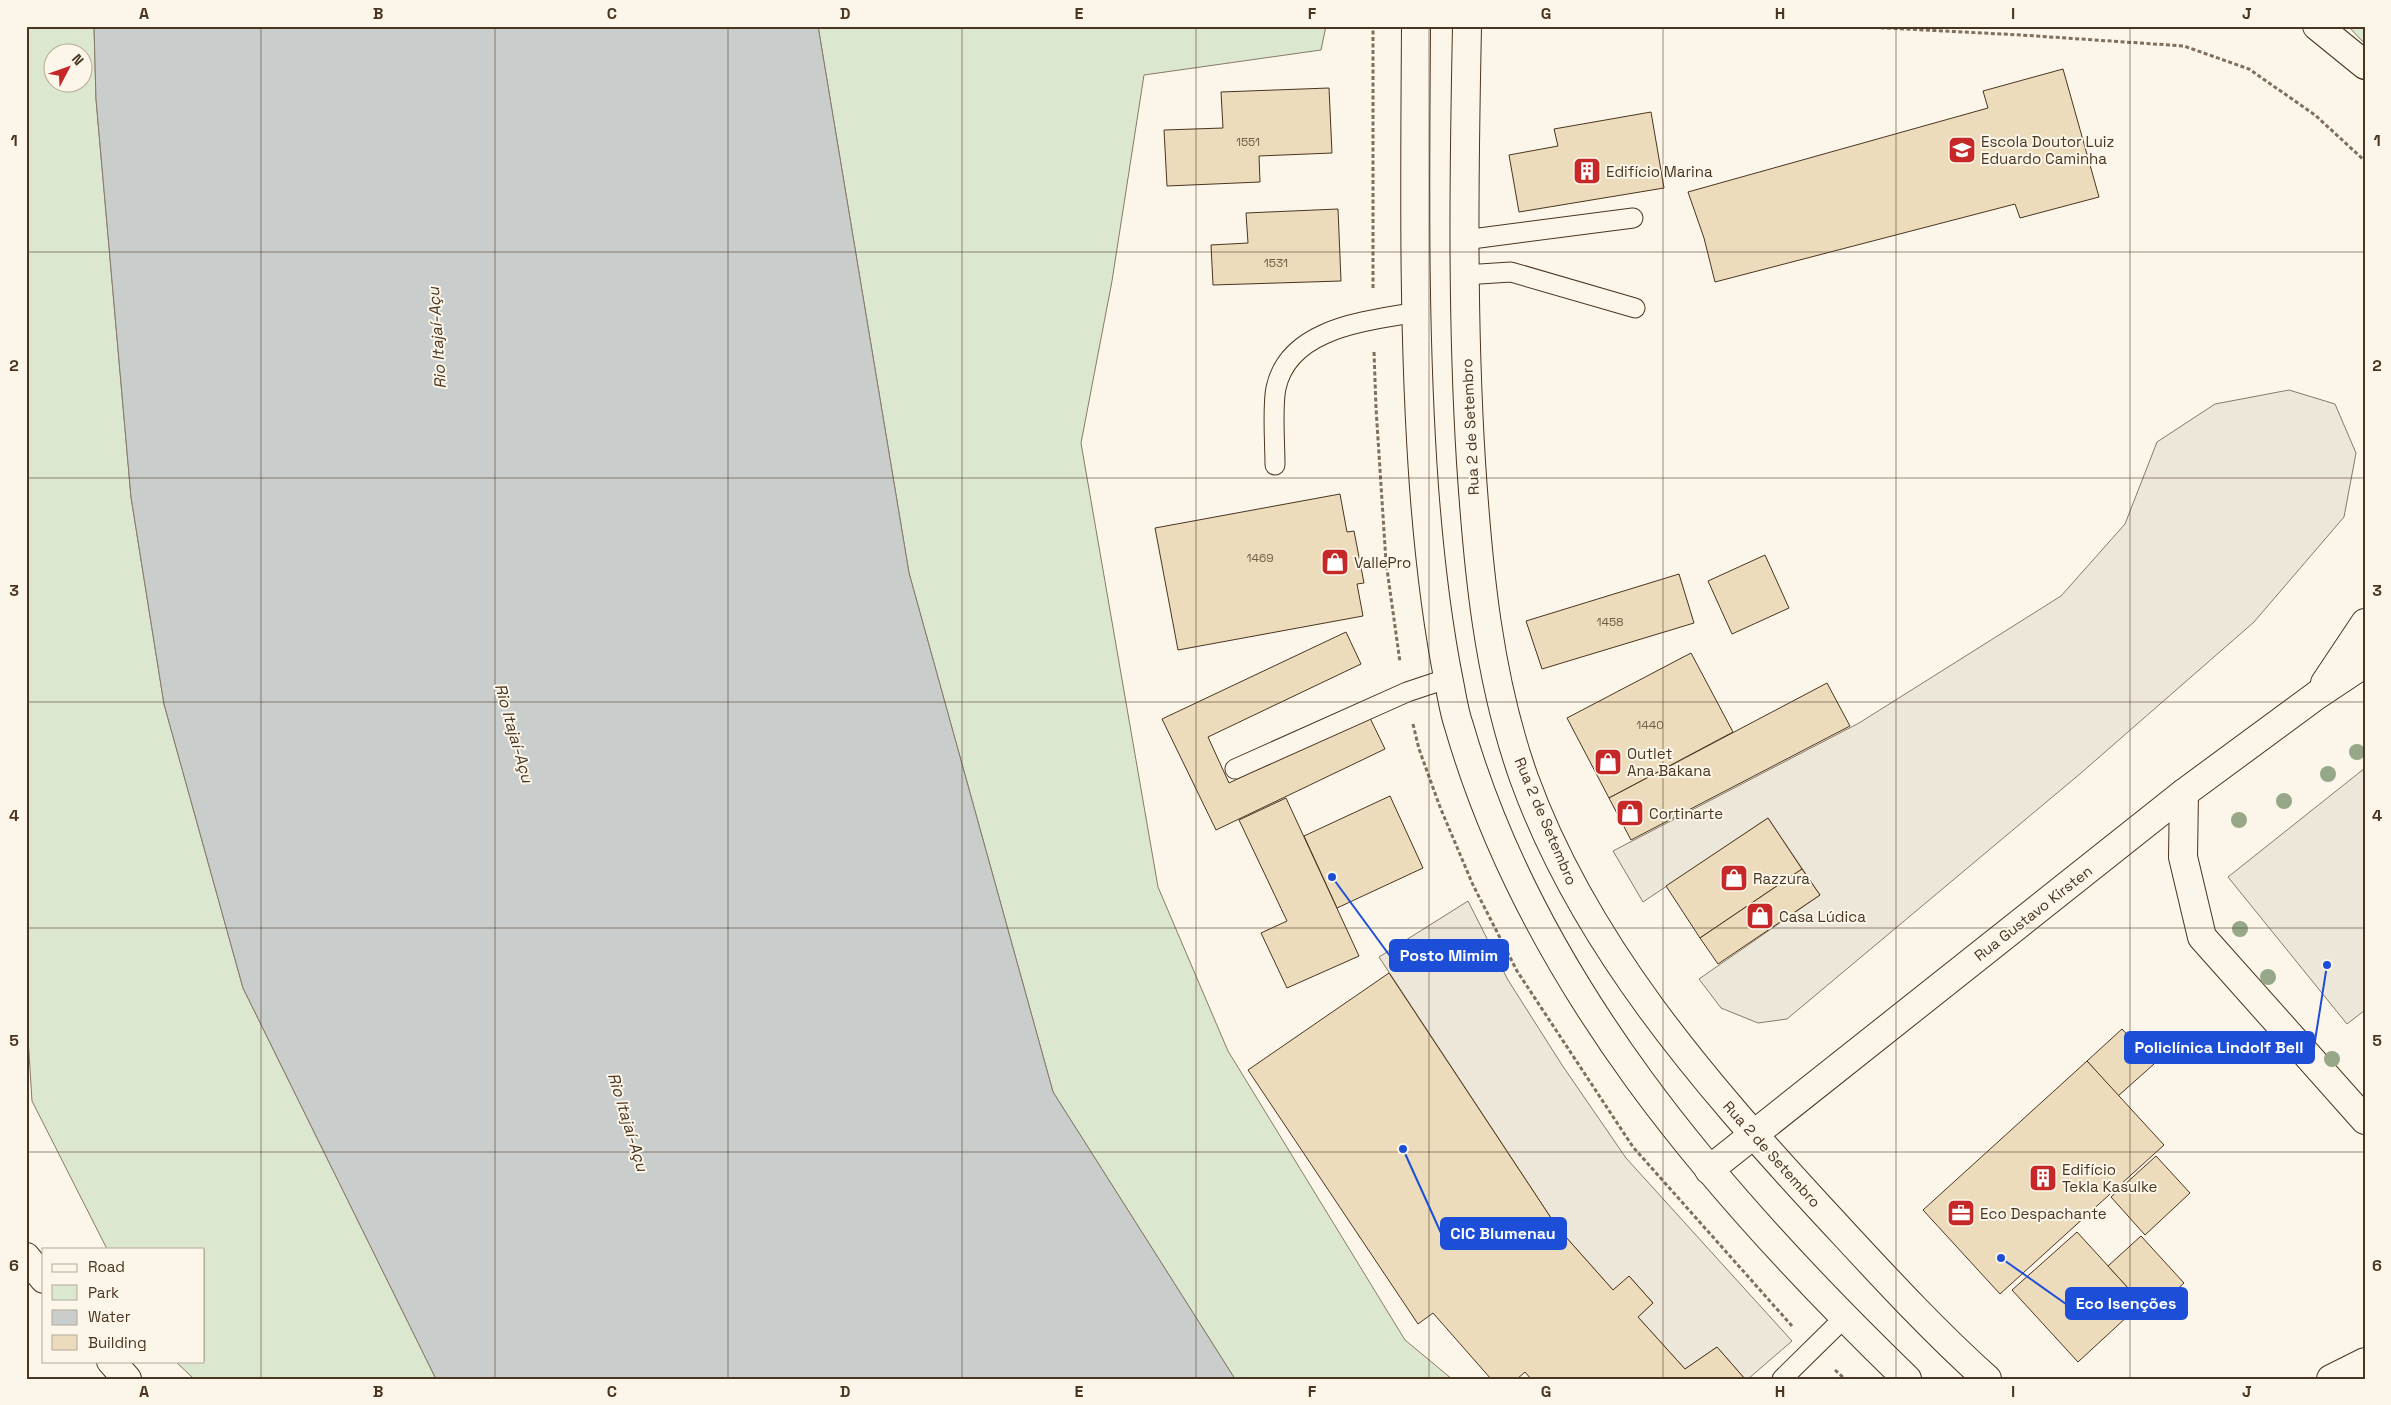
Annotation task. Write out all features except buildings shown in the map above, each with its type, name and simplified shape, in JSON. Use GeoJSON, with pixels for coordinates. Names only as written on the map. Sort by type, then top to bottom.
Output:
{"type":"FeatureCollection","features":[{"type":"Feature","properties":{"kind":"main road"},"geometry":{"type":"LineString","coordinates":[[1416,26],[1414,222],[1419,406],[1430,557],[1442,650],[1458,724],[1481,792],[1516,879],[1560,962],[1667,1120],[1709,1170],[1844,1318],[1907,1379]]}},
{"type":"Feature","properties":{"kind":"main road","name":"Rua 2 de Setembro"},"geometry":{"type":"LineString","coordinates":[[1467,26],[1464,275],[1468,404],[1477,553],[1491,646],[1505,709],[1524,777],[1559,859],[1595,925],[1648,1003],[1752,1135],[1884,1278],[1987,1379]]}},
{"type":"Feature","properties":{"kind":"main road"},"geometry":{"type":"LineString","coordinates":[[2317,26],[2365,65]]}},
{"type":"Feature","properties":{"kind":"main road"},"geometry":{"type":"LineString","coordinates":[[2317,695],[2365,623]]}},
{"type":"Feature","properties":{"kind":"main road","name":"Rua Gustavo Kirsten"},"geometry":{"type":"LineString","coordinates":[[1709,1170],[2184,793],[2317,695],[2365,663]]}},
{"type":"Feature","properties":{"kind":"main road"},"geometry":{"type":"LineString","coordinates":[[2317,695],[2365,681]]}},
{"type":"Feature","properties":{"kind":"main road"},"geometry":{"type":"LineString","coordinates":[[2184,793],[2183,857],[2202,937],[2365,1120]]}},
{"type":"Feature","properties":{"kind":"main road"},"geometry":{"type":"LineString","coordinates":[[26,1257],[42,1277]]}},
{"type":"Feature","properties":{"kind":"main road"},"geometry":{"type":"LineString","coordinates":[[112,1362],[127,1379]]}},
{"type":"Feature","properties":{"kind":"main road"},"geometry":{"type":"LineString","coordinates":[[2331,1379],[2365,1362]]}},
{"type":"Feature","properties":{"kind":"lane"},"geometry":{"type":"LineString","coordinates":[[1464,240],[1633,218]]}},
{"type":"Feature","properties":{"kind":"lane"},"geometry":{"type":"LineString","coordinates":[[1464,275],[1511,272],[1635,308]]}},
{"type":"Feature","properties":{"kind":"lane"},"geometry":{"type":"LineString","coordinates":[[1275,465],[1276,387],[1286,366],[1302,346],[1333,330],[1417,312]]}},
{"type":"Feature","properties":{"kind":"lane"},"geometry":{"type":"LineString","coordinates":[[1235,769],[1407,692],[1449,678]]}},
{"type":"Feature","properties":{"kind":"lane"},"geometry":{"type":"LineString","coordinates":[[1782,1379],[1844,1318]]}},
{"type":"Feature","properties":{"kind":"path"},"geometry":{"type":"LineString","coordinates":[[1848,26],[2021,34],[2184,46],[2249,69],[2315,115],[2365,161]]}},
{"type":"Feature","properties":{"kind":"green space"},"geometry":{"type":"Polygon","coordinates":[[[26,26],[94,26],[96,99],[131,497],[164,704],[243,988],[436,1379],[194,1379],[176,1362],[205,1362],[205,1248],[106,1248],[32,1101],[26,1006],[26,26]]]}},
{"type":"Feature","properties":{"kind":"green space"},"geometry":{"type":"Polygon","coordinates":[[[818,26],[1326,26],[1321,50],[1144,75],[1112,281],[1081,443],[1158,887],[1228,1051],[1405,1340],[1452,1379],[1235,1379],[1053,1092],[909,573],[818,26]]]}},
{"type":"Feature","properties":{"kind":"green space"},"geometry":{"type":"Polygon","coordinates":[[[2348,26],[2365,26],[2365,44],[2348,26]]]}},
{"type":"Feature","properties":{"kind":"shaded area"},"geometry":{"type":"Polygon","coordinates":[[[2289,390],[2335,404],[2356,453],[2344,517],[2254,622],[2081,773],[1787,1019],[1758,1023],[1721,1008],[1699,979],[1820,895],[1768,818],[1643,902],[1613,851],[1859,723],[2061,596],[2125,524],[2157,442],[2215,404],[2289,390]]]}},
{"type":"Feature","properties":{"kind":"shaded area"},"geometry":{"type":"Polygon","coordinates":[[[2365,768],[2365,1010],[2347,1024],[2228,877],[2365,768]]]}},
{"type":"Feature","properties":{"kind":"shaded area"},"geometry":{"type":"Polygon","coordinates":[[[1468,901],[1508,980],[1562,1065],[1626,1158],[1792,1341],[1748,1379],[1745,1379],[1717,1347],[1685,1369],[1638,1317],[1653,1303],[1630,1277],[1613,1290],[1557,1227],[1379,957],[1468,901]]]}},
{"type":"Feature","properties":{"kind":"water","name":"Rio Itajaí-Açu"},"geometry":{"type":"Polygon","coordinates":[[[94,26],[818,26],[909,573],[1053,1092],[1235,1379],[436,1379],[243,988],[164,704],[131,497],[96,99],[94,26]]]}},
{"type":"Feature","properties":{"kind":"place","name":"Escola Doutor Luiz Eduardo Caminha"},"geometry":{"type":"Point","coordinates":[1962,150]}},
{"type":"Feature","properties":{"kind":"place","name":"Edifício Marina"},"geometry":{"type":"Point","coordinates":[1587,171]}},
{"type":"Feature","properties":{"kind":"place","name":"VallePro"},"geometry":{"type":"Point","coordinates":[1335,562]}},
{"type":"Feature","properties":{"kind":"place","name":"Outlet Ana Bakana"},"geometry":{"type":"Point","coordinates":[1608,762]}},
{"type":"Feature","properties":{"kind":"place","name":"Cortinarte"},"geometry":{"type":"Point","coordinates":[1630,813]}},
{"type":"Feature","properties":{"kind":"place","name":"Posto Mimim"},"geometry":{"type":"Point","coordinates":[1332,877]}},
{"type":"Feature","properties":{"kind":"place","name":"Razzura"},"geometry":{"type":"Point","coordinates":[1734,878]}},
{"type":"Feature","properties":{"kind":"place","name":"Casa Lúdica"},"geometry":{"type":"Point","coordinates":[1760,916]}},
{"type":"Feature","properties":{"kind":"place","name":"Policlínica Lindolf Bell"},"geometry":{"type":"Point","coordinates":[2327,965]}},
{"type":"Feature","properties":{"kind":"place","name":"CIC Blumenau"},"geometry":{"type":"Point","coordinates":[1403,1149]}},
{"type":"Feature","properties":{"kind":"place","name":"Edifício Tekla Kasulke"},"geometry":{"type":"Point","coordinates":[2043,1178]}},
{"type":"Feature","properties":{"kind":"place","name":"Eco Despachante"},"geometry":{"type":"Point","coordinates":[1961,1213]}},
{"type":"Feature","properties":{"kind":"place","name":"Eco Isenções"},"geometry":{"type":"Point","coordinates":[2001,1258]}}]}
